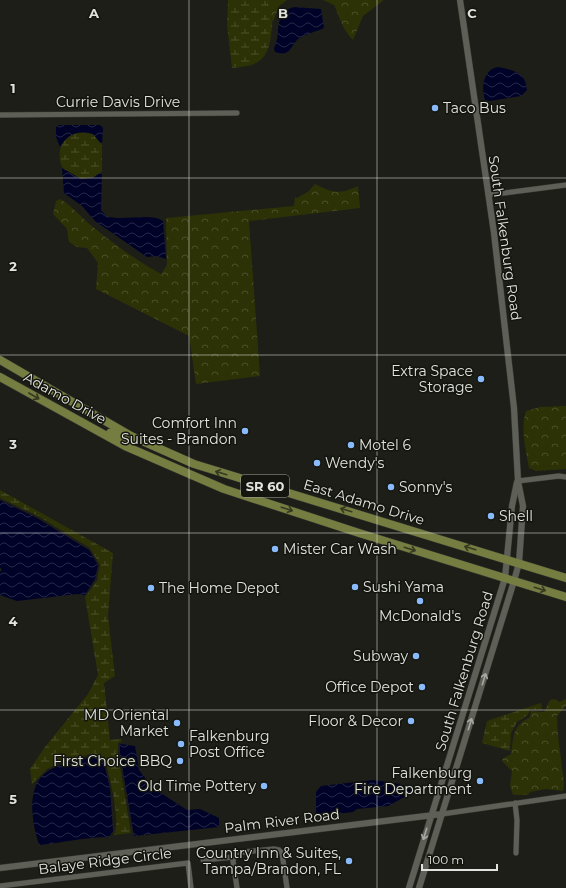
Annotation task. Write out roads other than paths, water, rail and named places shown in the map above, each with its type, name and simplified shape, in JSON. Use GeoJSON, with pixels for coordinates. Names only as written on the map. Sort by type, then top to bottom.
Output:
{"type":"FeatureCollection","features":[{"type":"Feature","properties":{"kind":"main road","name":"East Adamo Drive"},"geometry":{"type":"LineString","coordinates":[[0,360],[131,436],[203,467],[508,560]]}},
{"type":"Feature","properties":{"kind":"main road","name":"Adamo Drive"},"geometry":{"type":"LineString","coordinates":[[0,376],[125,446],[177,470],[250,498],[505,578]]}},
{"type":"Feature","properties":{"kind":"main road"},"geometry":{"type":"LineString","coordinates":[[47,403],[57,404],[120,437],[128,438],[131,436]]}},
{"type":"Feature","properties":{"kind":"main road"},"geometry":{"type":"LineString","coordinates":[[125,446],[135,447],[190,469],[196,470],[203,467]]}},
{"type":"Feature","properties":{"kind":"main road","name":"SR 60"},"geometry":{"type":"LineString","coordinates":[[508,560],[566,578]]}},
{"type":"Feature","properties":{"kind":"main road","name":"SR 60"},"geometry":{"type":"LineString","coordinates":[[505,578],[566,597]]}},
{"type":"Feature","properties":{"kind":"street","name":"South Falkenburg Road"},"geometry":{"type":"LineString","coordinates":[[419,888],[519,563],[523,506],[518,481],[517,444],[512,382],[488,195],[460,0]]}},
{"type":"Feature","properties":{"kind":"street","name":"Currie Davis Drive"},"geometry":{"type":"LineString","coordinates":[[0,115],[237,113]]}},
{"type":"Feature","properties":{"kind":"street"},"geometry":{"type":"LineString","coordinates":[[488,195],[566,185]]}},
{"type":"Feature","properties":{"kind":"street"},"geometry":{"type":"LineString","coordinates":[[518,481],[566,476]]}},
{"type":"Feature","properties":{"kind":"street","name":"South Falkenburg Road"},"geometry":{"type":"LineString","coordinates":[[408,888],[505,578],[508,560],[512,506],[518,481]]}},
{"type":"Feature","properties":{"kind":"street"},"geometry":{"type":"LineString","coordinates":[[466,703],[475,706]]}},
{"type":"Feature","properties":{"kind":"street"},"geometry":{"type":"LineString","coordinates":[[446,766],[456,769]]}},
{"type":"Feature","properties":{"kind":"street","name":"Palm River Road"},"geometry":{"type":"LineString","coordinates":[[0,868],[442,814],[566,796]]}},
{"type":"Feature","properties":{"kind":"street"},"geometry":{"type":"LineString","coordinates":[[515,803],[516,852]]}},
{"type":"Feature","properties":{"kind":"street"},"geometry":{"type":"LineString","coordinates":[[237,888],[234,857],[235,853],[279,850],[282,853],[287,888]]}},
{"type":"Feature","properties":{"kind":"street"},"geometry":{"type":"LineString","coordinates":[[203,860],[234,857]]}},
{"type":"Feature","properties":{"kind":"street","name":"Balaye Ridge Circle"},"geometry":{"type":"LineString","coordinates":[[0,886],[15,886],[188,863],[192,888]]}},
{"type":"Feature","properties":{"kind":"water"},"geometry":{"type":"Polygon","coordinates":[[[294,7],[321,9],[324,28],[297,40],[288,52],[275,52],[274,48],[280,19],[287,10],[294,7]]]}},
{"type":"Feature","properties":{"kind":"water"},"geometry":{"type":"Polygon","coordinates":[[[498,67],[514,71],[524,79],[527,90],[521,96],[490,101],[485,100],[483,90],[484,80],[489,72],[498,67]]]}},
{"type":"Feature","properties":{"kind":"water"},"geometry":{"type":"Polygon","coordinates":[[[59,125],[100,125],[103,128],[102,145],[93,134],[78,133],[66,139],[60,147],[56,137],[56,127],[59,125]]]}},
{"type":"Feature","properties":{"kind":"water"},"geometry":{"type":"Polygon","coordinates":[[[62,168],[81,179],[92,178],[102,172],[101,210],[106,216],[113,218],[151,217],[163,221],[166,259],[157,256],[147,257],[95,221],[82,206],[64,193],[62,168]]]}},
{"type":"Feature","properties":{"kind":"water"},"geometry":{"type":"Polygon","coordinates":[[[0,500],[37,518],[89,550],[98,565],[95,579],[85,595],[77,594],[17,601],[0,595],[0,572],[2,570],[0,567],[0,500]]]}},
{"type":"Feature","properties":{"kind":"water"},"geometry":{"type":"Polygon","coordinates":[[[120,744],[135,746],[139,770],[153,788],[187,810],[200,809],[219,818],[219,827],[134,836],[120,753],[120,744]]]}},
{"type":"Feature","properties":{"kind":"water"},"geometry":{"type":"Polygon","coordinates":[[[92,757],[104,763],[110,788],[113,831],[109,837],[39,845],[34,826],[32,805],[36,786],[48,771],[69,762],[92,757]]]}},
{"type":"Feature","properties":{"kind":"water"},"geometry":{"type":"Polygon","coordinates":[[[373,780],[401,784],[411,790],[410,794],[388,806],[357,809],[353,812],[320,816],[316,814],[316,792],[321,786],[373,780]]]}},
{"type":"Feature","properties":{"kind":"place","name":"Taco Bus"},"geometry":{"type":"Point","coordinates":[435,108]}},
{"type":"Feature","properties":{"kind":"place","name":"Extra Space Storage"},"geometry":{"type":"Point","coordinates":[481,379]}},
{"type":"Feature","properties":{"kind":"place","name":"Comfort Inn Suites - Brandon"},"geometry":{"type":"Point","coordinates":[245,431]}},
{"type":"Feature","properties":{"kind":"place","name":"Motel 6"},"geometry":{"type":"Point","coordinates":[351,445]}},
{"type":"Feature","properties":{"kind":"place","name":"Wendy's"},"geometry":{"type":"Point","coordinates":[317,463]}},
{"type":"Feature","properties":{"kind":"place","name":"Sonny's"},"geometry":{"type":"Point","coordinates":[391,487]}},
{"type":"Feature","properties":{"kind":"place","name":"Shell"},"geometry":{"type":"Point","coordinates":[491,516]}},
{"type":"Feature","properties":{"kind":"place","name":"Mister Car Wash"},"geometry":{"type":"Point","coordinates":[275,549]}},
{"type":"Feature","properties":{"kind":"place","name":"Sushi Yama"},"geometry":{"type":"Point","coordinates":[355,587]}},
{"type":"Feature","properties":{"kind":"place","name":"The Home Depot"},"geometry":{"type":"Point","coordinates":[151,588]}},
{"type":"Feature","properties":{"kind":"place","name":"McDonald's"},"geometry":{"type":"Point","coordinates":[420,601]}},
{"type":"Feature","properties":{"kind":"place","name":"Subway"},"geometry":{"type":"Point","coordinates":[416,656]}},
{"type":"Feature","properties":{"kind":"place","name":"Office Depot"},"geometry":{"type":"Point","coordinates":[422,687]}},
{"type":"Feature","properties":{"kind":"place","name":"Floor & Decor"},"geometry":{"type":"Point","coordinates":[411,721]}},
{"type":"Feature","properties":{"kind":"place","name":"MD Oriental Market"},"geometry":{"type":"Point","coordinates":[177,723]}},
{"type":"Feature","properties":{"kind":"place","name":"Falkenburg Post Office"},"geometry":{"type":"Point","coordinates":[181,744]}},
{"type":"Feature","properties":{"kind":"place","name":"First Choice BBQ"},"geometry":{"type":"Point","coordinates":[180,761]}},
{"type":"Feature","properties":{"kind":"place","name":"Falkenburg Fire Department"},"geometry":{"type":"Point","coordinates":[480,781]}},
{"type":"Feature","properties":{"kind":"place","name":"Old Time Pottery"},"geometry":{"type":"Point","coordinates":[264,786]}},
{"type":"Feature","properties":{"kind":"place","name":"Country Inn & Suites, Tampa/Brandon, FL"},"geometry":{"type":"Point","coordinates":[349,861]}}]}
